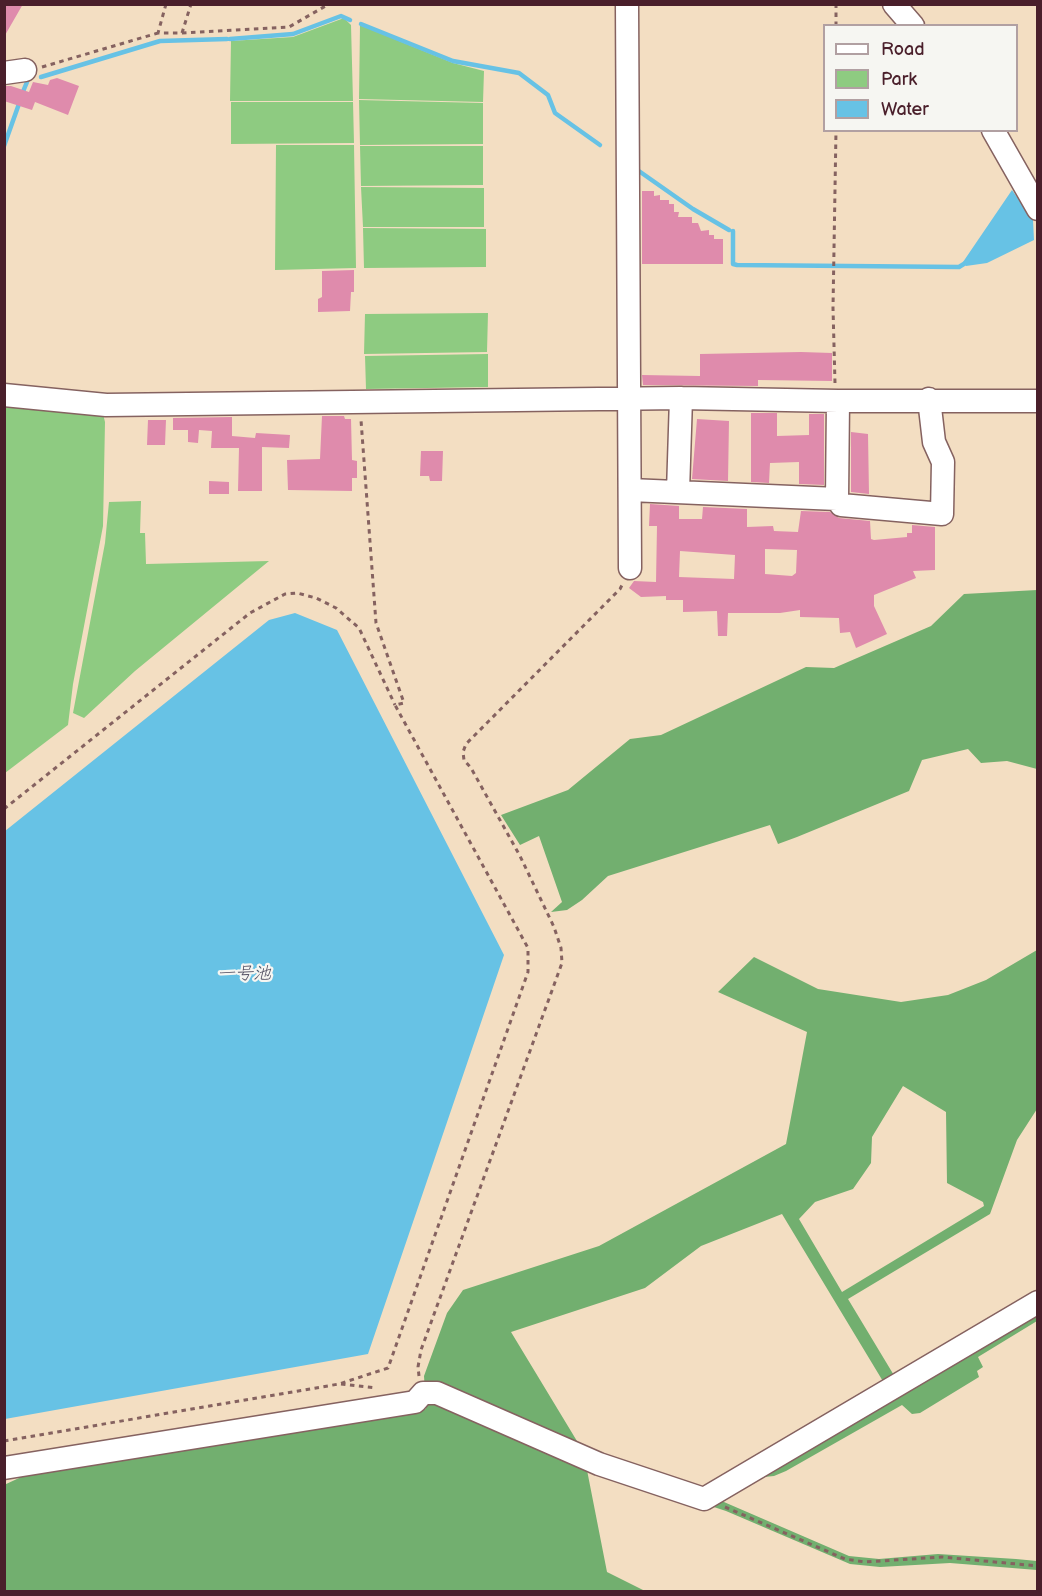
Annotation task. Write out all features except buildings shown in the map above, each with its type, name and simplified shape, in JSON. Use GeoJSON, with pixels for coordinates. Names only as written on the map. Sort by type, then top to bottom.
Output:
{"type":"FeatureCollection","features":[{"type":"Feature","properties":{"kind":"street"},"geometry":{"type":"LineString","coordinates":[[627,4],[631,399],[630,568]]}},
{"type":"Feature","properties":{"kind":"street"},"geometry":{"type":"LineString","coordinates":[[894,4],[911,24]]}},
{"type":"Feature","properties":{"kind":"street"},"geometry":{"type":"LineString","coordinates":[[994,132],[1038,209]]}},
{"type":"Feature","properties":{"kind":"street"},"geometry":{"type":"LineString","coordinates":[[4,396],[106,405],[360,400],[681,398],[838,402],[929,399],[1038,401]]}},
{"type":"Feature","properties":{"kind":"street"},"geometry":{"type":"LineString","coordinates":[[678,492],[681,398]]}},
{"type":"Feature","properties":{"kind":"street"},"geometry":{"type":"LineString","coordinates":[[838,402],[837,499],[842,505],[942,514],[943,462],[934,442],[929,399]]}},
{"type":"Feature","properties":{"kind":"street"},"geometry":{"type":"LineString","coordinates":[[630,490],[837,499]]}},
{"type":"Feature","properties":{"kind":"street"},"geometry":{"type":"LineString","coordinates":[[4,1468],[415,1402],[423,1393],[437,1393],[599,1464],[704,1499],[1038,1302]]}},
{"type":"Feature","properties":{"kind":"path"},"geometry":{"type":"LineString","coordinates":[[158,33],[166,4]]}},
{"type":"Feature","properties":{"kind":"path"},"geometry":{"type":"LineString","coordinates":[[182,33],[191,4]]}},
{"type":"Feature","properties":{"kind":"path"},"geometry":{"type":"LineString","coordinates":[[15,72],[158,33],[289,27],[329,4]]}},
{"type":"Feature","properties":{"kind":"path"},"geometry":{"type":"LineString","coordinates":[[836,4],[836,24]]}},
{"type":"Feature","properties":{"kind":"path"},"geometry":{"type":"LineString","coordinates":[[836,132],[833,308],[838,402]]}},
{"type":"Feature","properties":{"kind":"path"},"geometry":{"type":"LineString","coordinates":[[360,400],[375,623],[404,703],[395,705]]}},
{"type":"Feature","properties":{"kind":"path"},"geometry":{"type":"LineString","coordinates":[[423,1393],[418,1367],[421,1350],[562,963],[561,948],[554,927],[520,856],[471,768],[464,760],[463,752],[466,744],[620,589],[630,568]]}},
{"type":"Feature","properties":{"kind":"path"},"geometry":{"type":"LineString","coordinates":[[4,809],[250,613],[285,594],[316,598],[336,608],[359,628],[395,705],[528,948],[528,972],[388,1368],[339,1384],[4,1441]]}},
{"type":"Feature","properties":{"kind":"path"},"geometry":{"type":"LineString","coordinates":[[704,1499],[845,1559],[865,1562],[942,1557],[1038,1566]]}},
{"type":"Feature","properties":{"kind":"green space"},"geometry":{"type":"Polygon","coordinates":[[[344,18],[351,25],[353,101],[230,101],[231,41],[293,37],[344,18]]]}},
{"type":"Feature","properties":{"kind":"green space"},"geometry":{"type":"Polygon","coordinates":[[[360,25],[453,63],[484,71],[483,102],[359,99],[360,25]]]}},
{"type":"Feature","properties":{"kind":"green space"},"geometry":{"type":"Polygon","coordinates":[[[359,100],[483,103],[483,144],[360,145],[359,100]]]}},
{"type":"Feature","properties":{"kind":"green space"},"geometry":{"type":"Polygon","coordinates":[[[231,102],[353,102],[354,143],[231,144],[231,102]]]}},
{"type":"Feature","properties":{"kind":"green space"},"geometry":{"type":"Polygon","coordinates":[[[276,145],[354,145],[356,268],[275,270],[276,145]]]}},
{"type":"Feature","properties":{"kind":"green space"},"geometry":{"type":"Polygon","coordinates":[[[360,146],[483,146],[483,185],[361,186],[360,146]]]}},
{"type":"Feature","properties":{"kind":"green space"},"geometry":{"type":"Polygon","coordinates":[[[361,187],[484,188],[484,227],[363,227],[361,187]]]}},
{"type":"Feature","properties":{"kind":"green space"},"geometry":{"type":"Polygon","coordinates":[[[363,228],[486,229],[486,267],[364,268],[363,228]]]}},
{"type":"Feature","properties":{"kind":"green space"},"geometry":{"type":"Polygon","coordinates":[[[488,313],[487,352],[364,354],[365,314],[488,313]]]}},
{"type":"Feature","properties":{"kind":"green space"},"geometry":{"type":"Polygon","coordinates":[[[488,354],[488,387],[366,389],[365,356],[488,354]]]}},
{"type":"Feature","properties":{"kind":"green space"},"geometry":{"type":"Polygon","coordinates":[[[5,403],[103,414],[105,422],[103,526],[73,684],[68,725],[5,773],[5,403]]]}},
{"type":"Feature","properties":{"kind":"green space"},"geometry":{"type":"Polygon","coordinates":[[[141,501],[140,533],[145,533],[146,564],[269,561],[135,671],[84,718],[73,713],[105,543],[109,502],[141,501]]]}},
{"type":"Feature","properties":{"kind":"green space"},"geometry":{"type":"Polygon","coordinates":[[[1037,590],[1037,769],[1007,761],[981,763],[968,749],[922,760],[909,791],[797,837],[778,844],[770,825],[608,876],[582,900],[567,910],[551,912],[562,902],[539,836],[520,845],[501,815],[568,790],[630,739],[661,735],[806,667],[834,668],[931,626],[964,594],[1037,590]]]}},
{"type":"Feature","properties":{"kind":"green space"},"geometry":{"type":"Polygon","coordinates":[[[1037,950],[1037,1109],[1017,1140],[990,1214],[848,1299],[895,1377],[1037,1293],[1037,1321],[978,1357],[983,1367],[977,1371],[979,1377],[920,1413],[912,1414],[902,1405],[786,1471],[774,1476],[754,1478],[717,1499],[849,1556],[879,1559],[938,1554],[1016,1559],[1037,1561],[1037,1570],[950,1563],[880,1567],[850,1564],[726,1511],[586,1465],[607,1572],[645,1591],[5,1591],[4,1485],[32,1472],[426,1409],[424,1376],[447,1313],[463,1290],[599,1246],[786,1144],[807,1032],[718,992],[754,957],[818,989],[901,1002],[948,995],[986,980],[1037,950]],[[903,1086],[872,1137],[871,1163],[853,1189],[815,1202],[799,1219],[842,1292],[984,1206],[983,1202],[947,1183],[946,1112],[903,1086]],[[782,1214],[701,1246],[645,1288],[511,1332],[583,1451],[646,1477],[710,1488],[884,1383],[782,1214]]]}},
{"type":"Feature","properties":{"kind":"water"},"geometry":{"type":"Polygon","coordinates":[[[1012,190],[1033,220],[1034,240],[987,263],[966,266],[963,262],[1012,190]]]}},
{"type":"Feature","properties":{"kind":"water","name":"一号池"},"geometry":{"type":"Polygon","coordinates":[[[295,613],[337,630],[504,955],[368,1354],[5,1419],[5,831],[269,620],[295,613]]]}},
{"type":"Feature","properties":{"kind":"waterway"},"geometry":{"type":"LineString","coordinates":[[230,39],[293,34],[341,16],[350,20]]}},
{"type":"Feature","properties":{"kind":"waterway"},"geometry":{"type":"LineString","coordinates":[[361,24],[453,61],[519,73],[548,95],[555,113],[600,145]]}},
{"type":"Feature","properties":{"kind":"waterway"},"geometry":{"type":"LineString","coordinates":[[41,77],[160,41],[227,39]]}},
{"type":"Feature","properties":{"kind":"waterway"},"geometry":{"type":"LineString","coordinates":[[22,94],[27,82]]}},
{"type":"Feature","properties":{"kind":"waterway"},"geometry":{"type":"LineString","coordinates":[[4,146],[20,101]]}},
{"type":"Feature","properties":{"kind":"waterway"},"geometry":{"type":"LineString","coordinates":[[636,169],[693,209],[729,230]]}},
{"type":"Feature","properties":{"kind":"waterway"},"geometry":{"type":"LineString","coordinates":[[733,231],[733,264],[737,265],[959,267],[967,262]]}}]}
